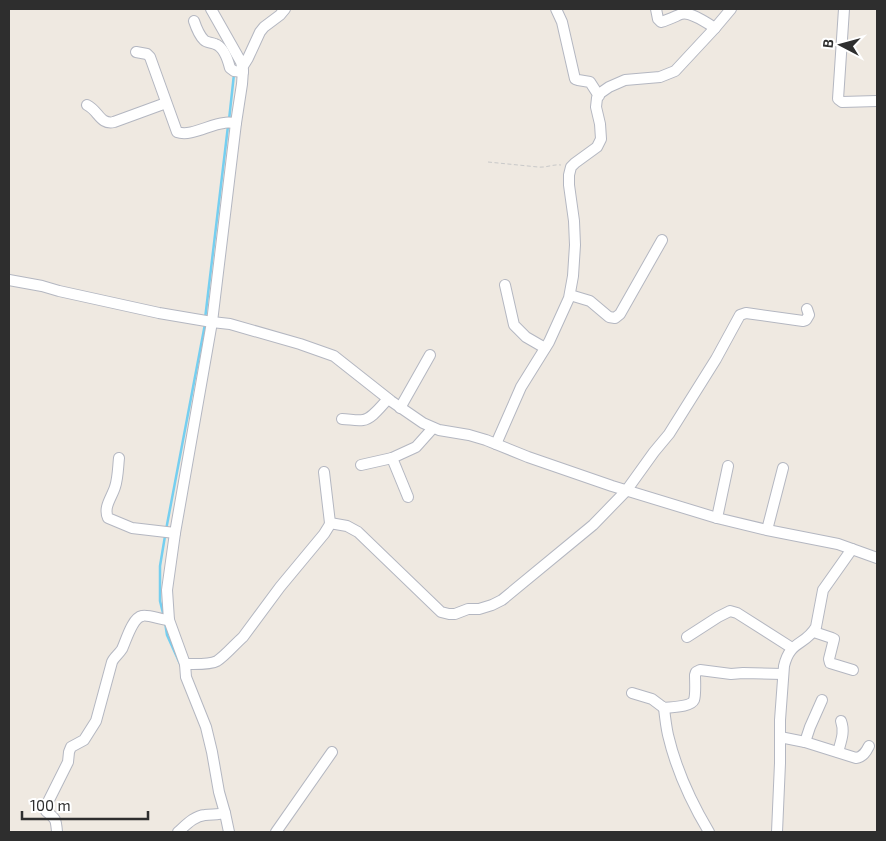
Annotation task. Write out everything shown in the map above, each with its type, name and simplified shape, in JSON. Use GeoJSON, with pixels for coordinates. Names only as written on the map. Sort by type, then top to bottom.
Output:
{"type":"FeatureCollection","features":[{"type":"Feature","properties":{"kind":"street"},"geometry":{"type":"LineString","coordinates":[[211,9],[239,70],[242,84],[206,321],[170,533],[164,619],[185,664],[186,677],[208,733],[218,792],[219,814],[229,832]]}},
{"type":"Feature","properties":{"kind":"street"},"geometry":{"type":"LineString","coordinates":[[239,70],[248,58],[260,32],[285,9]]}},
{"type":"Feature","properties":{"kind":"street"},"geometry":{"type":"LineString","coordinates":[[556,9],[562,22],[574,79],[590,82],[598,96]]}},
{"type":"Feature","properties":{"kind":"street"},"geometry":{"type":"LineString","coordinates":[[656,9],[658,19],[661,22],[681,14],[687,14],[715,28]]}},
{"type":"Feature","properties":{"kind":"street"},"geometry":{"type":"LineString","coordinates":[[496,444],[521,387],[545,348],[570,295],[576,246],[569,175],[571,167],[597,147],[601,139],[596,107],[598,96],[609,86],[625,80],[660,77],[675,71],[731,9]]}},
{"type":"Feature","properties":{"kind":"street"},"geometry":{"type":"LineString","coordinates":[[844,9],[838,99],[842,102],[877,101]]}},
{"type":"Feature","properties":{"kind":"street"},"geometry":{"type":"LineString","coordinates":[[194,21],[202,38],[222,49],[230,68],[239,70]]}},
{"type":"Feature","properties":{"kind":"street"},"geometry":{"type":"LineString","coordinates":[[136,52],[150,57],[177,132],[180,134],[206,129],[225,122],[236,123]]}},
{"type":"Feature","properties":{"kind":"street"},"geometry":{"type":"LineString","coordinates":[[87,105],[95,110],[103,121],[108,123],[166,102]]}},
{"type":"Feature","properties":{"kind":"street"},"geometry":{"type":"LineString","coordinates":[[570,295],[590,301],[609,317],[617,317],[662,240]]}},
{"type":"Feature","properties":{"kind":"street"},"geometry":{"type":"LineString","coordinates":[[9,280],[159,313],[248,328],[327,352],[341,360],[400,408],[433,428],[486,440],[626,491],[717,518],[838,544],[877,558]]}},
{"type":"Feature","properties":{"kind":"street"},"geometry":{"type":"LineString","coordinates":[[505,285],[514,325],[526,337],[545,348]]}},
{"type":"Feature","properties":{"kind":"street"},"geometry":{"type":"LineString","coordinates":[[330,523],[347,526],[358,532],[442,612],[455,614],[468,609],[475,610],[492,605],[502,600],[593,525],[626,491],[669,434],[716,359],[740,315],[746,313],[803,321],[809,315],[807,309]]}},
{"type":"Feature","properties":{"kind":"street"},"geometry":{"type":"LineString","coordinates":[[400,408],[430,355]]}},
{"type":"Feature","properties":{"kind":"street"},"geometry":{"type":"LineString","coordinates":[[342,419],[366,420],[388,399]]}},
{"type":"Feature","properties":{"kind":"street"},"geometry":{"type":"LineString","coordinates":[[361,465],[392,458],[416,448],[433,428]]}},
{"type":"Feature","properties":{"kind":"street"},"geometry":{"type":"LineString","coordinates":[[119,458],[115,488],[107,505],[106,516],[132,528],[170,533]]}},
{"type":"Feature","properties":{"kind":"street"},"geometry":{"type":"LineString","coordinates":[[392,458],[408,497]]}},
{"type":"Feature","properties":{"kind":"street"},"geometry":{"type":"LineString","coordinates":[[717,518],[728,466]]}},
{"type":"Feature","properties":{"kind":"street"},"geometry":{"type":"LineString","coordinates":[[767,530],[783,468]]}},
{"type":"Feature","properties":{"kind":"street"},"geometry":{"type":"LineString","coordinates":[[185,664],[212,663],[217,661],[247,630],[324,534],[330,523],[324,472]]}},
{"type":"Feature","properties":{"kind":"street"},"geometry":{"type":"LineString","coordinates":[[777,832],[781,699],[786,657],[792,648],[814,632],[823,590],[852,549]]}},
{"type":"Feature","properties":{"kind":"street"},"geometry":{"type":"LineString","coordinates":[[687,637],[730,611],[737,613],[792,648]]}},
{"type":"Feature","properties":{"kind":"street"},"geometry":{"type":"LineString","coordinates":[[57,832],[57,822],[45,808],[68,762],[70,750],[73,745],[84,740],[96,722],[114,658],[120,652],[136,620],[140,616],[164,619]]}},
{"type":"Feature","properties":{"kind":"street"},"geometry":{"type":"LineString","coordinates":[[814,632],[834,639],[830,663],[853,670]]}},
{"type":"Feature","properties":{"kind":"street"},"geometry":{"type":"LineString","coordinates":[[632,693],[644,695],[664,708],[688,705],[693,702],[695,675],[700,670],[731,674],[784,674]]}},
{"type":"Feature","properties":{"kind":"street"},"geometry":{"type":"LineString","coordinates":[[805,742],[813,718],[822,700]]}},
{"type":"Feature","properties":{"kind":"street"},"geometry":{"type":"LineString","coordinates":[[664,708],[668,734],[678,768],[700,817],[709,832]]}},
{"type":"Feature","properties":{"kind":"street"},"geometry":{"type":"LineString","coordinates":[[838,752],[844,733],[841,721]]}},
{"type":"Feature","properties":{"kind":"street"},"geometry":{"type":"LineString","coordinates":[[780,737],[858,757],[864,754],[869,746]]}},
{"type":"Feature","properties":{"kind":"street"},"geometry":{"type":"LineString","coordinates":[[276,832],[332,752]]}},
{"type":"Feature","properties":{"kind":"street"},"geometry":{"type":"LineString","coordinates":[[178,832],[202,815],[219,814]]}},
{"type":"Feature","properties":{"kind":"path"},"geometry":{"type":"LineString","coordinates":[[488,162],[542,168],[556,164],[571,167]]}},
{"type":"Feature","properties":{"kind":"waterway"},"geometry":{"type":"LineString","coordinates":[[229,120],[234,74]]}},
{"type":"Feature","properties":{"kind":"waterway"},"geometry":{"type":"LineString","coordinates":[[205,319],[228,126]]}},
{"type":"Feature","properties":{"kind":"waterway"},"geometry":{"type":"LineString","coordinates":[[166,530],[205,324]]}},
{"type":"Feature","properties":{"kind":"waterway"},"geometry":{"type":"LineString","coordinates":[[164,617],[160,601],[160,566],[165,536]]}},
{"type":"Feature","properties":{"kind":"waterway"},"geometry":{"type":"LineString","coordinates":[[165,622],[167,635],[181,666]]}}]}
